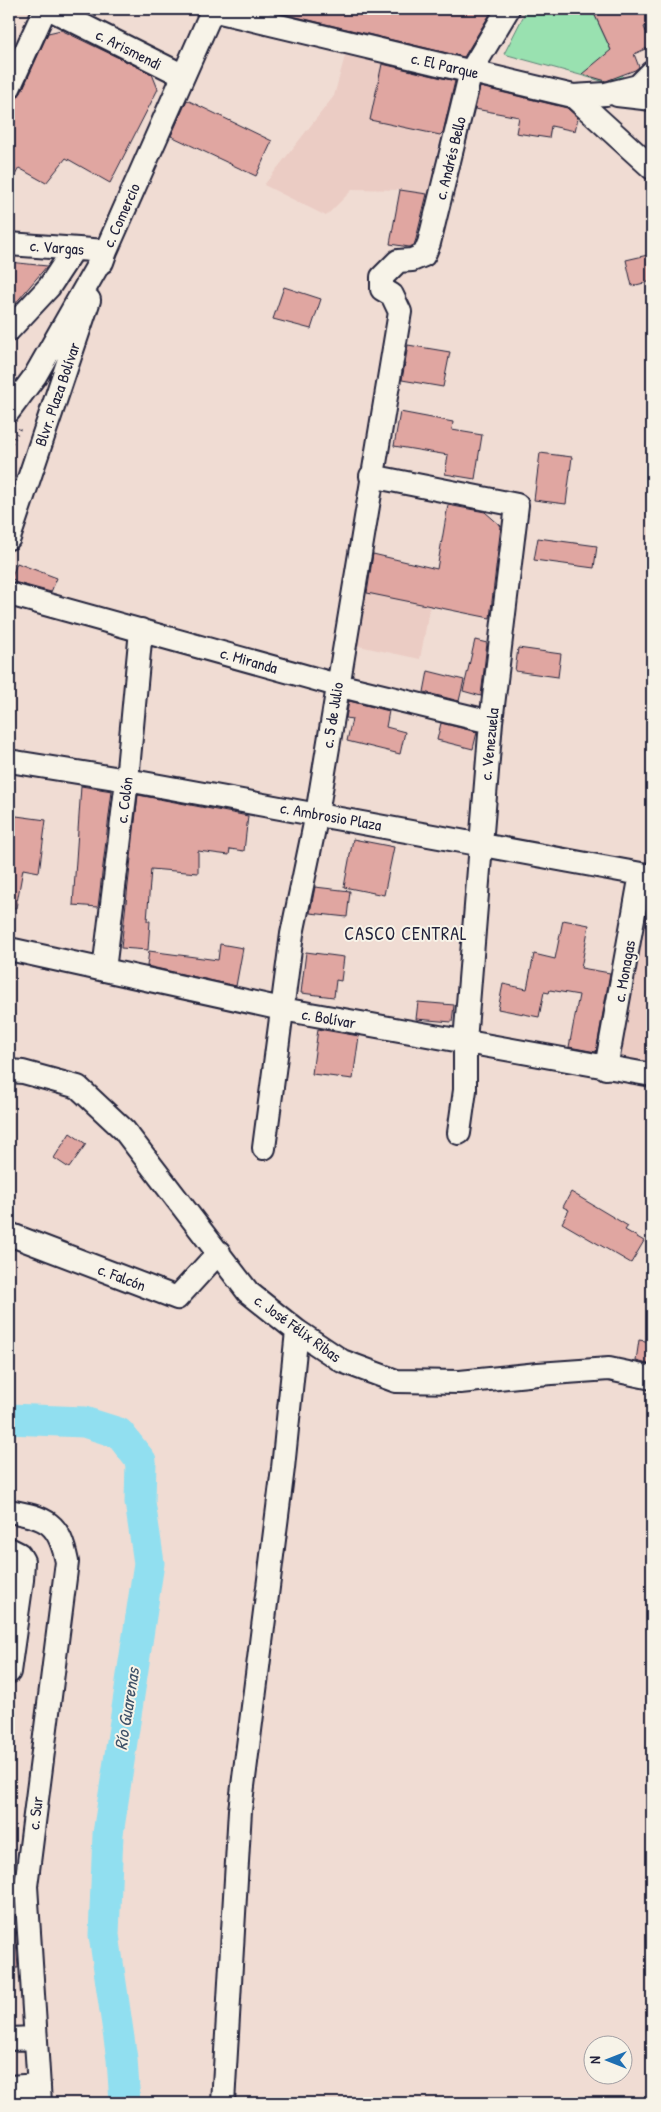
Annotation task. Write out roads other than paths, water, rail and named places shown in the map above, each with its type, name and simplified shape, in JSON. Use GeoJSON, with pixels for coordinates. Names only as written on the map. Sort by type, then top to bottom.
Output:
{"type":"FeatureCollection","features":[{"type":"Feature","properties":{"kind":"street"},"geometry":{"type":"LineString","coordinates":[[9,88],[46,9]]}},
{"type":"Feature","properties":{"kind":"street","name":"c. Arismendi"},"geometry":{"type":"LineString","coordinates":[[50,9],[182,75]]}},
{"type":"Feature","properties":{"kind":"street","name":"c. Andrés Bello"},"geometry":{"type":"LineString","coordinates":[[382,289],[382,277],[398,261],[412,260],[424,255],[470,71],[508,9]]}},
{"type":"Feature","properties":{"kind":"street","name":"c. Comercio"},"geometry":{"type":"LineString","coordinates":[[9,411],[35,376],[106,251],[182,75],[213,10]]}},
{"type":"Feature","properties":{"kind":"street","name":"c. El Parque"},"geometry":{"type":"LineString","coordinates":[[213,10],[573,96],[652,168]]}},
{"type":"Feature","properties":{"kind":"street"},"geometry":{"type":"LineString","coordinates":[[606,94],[638,86],[652,72]]}},
{"type":"Feature","properties":{"kind":"street"},"geometry":{"type":"LineString","coordinates":[[573,96],[606,94],[652,99]]}},
{"type":"Feature","properties":{"kind":"street","name":"c. Vargas"},"geometry":{"type":"LineString","coordinates":[[9,244],[106,251]]}},
{"type":"Feature","properties":{"kind":"street"},"geometry":{"type":"LineString","coordinates":[[9,330],[49,287],[74,249]]}},
{"type":"Feature","properties":{"kind":"street","name":"Blvr. Plaza Bolívar"},"geometry":{"type":"LineString","coordinates":[[9,538],[106,251]]}},
{"type":"Feature","properties":{"kind":"street","name":"c. 5 de Julio"},"geometry":{"type":"LineString","coordinates":[[264,1148],[292,934],[317,814],[371,476],[400,312],[392,295],[382,289]]}},
{"type":"Feature","properties":{"kind":"street","name":"c. Venezuela"},"geometry":{"type":"LineString","coordinates":[[371,476],[517,505],[491,722],[464,1041],[465,1090],[459,1133]]}},
{"type":"Feature","properties":{"kind":"street","name":"c. Miranda"},"geometry":{"type":"LineString","coordinates":[[9,594],[337,685],[491,722]]}},
{"type":"Feature","properties":{"kind":"street","name":"c. Colón"},"geometry":{"type":"LineString","coordinates":[[104,970],[127,780],[142,630]]}},
{"type":"Feature","properties":{"kind":"street","name":"c. Ambrosio Plaza"},"geometry":{"type":"LineString","coordinates":[[9,761],[127,780],[480,843],[647,875]]}},
{"type":"Feature","properties":{"kind":"street","name":"c. Monagas"},"geometry":{"type":"LineString","coordinates":[[606,1068],[647,875]]}},
{"type":"Feature","properties":{"kind":"street","name":"c. Bolívar"},"geometry":{"type":"LineString","coordinates":[[9,950],[282,1009],[652,1075]]}},
{"type":"Feature","properties":{"kind":"street","name":"c. José Félix Ribas"},"geometry":{"type":"LineString","coordinates":[[9,1071],[23,1072],[78,1087],[124,1130],[248,1292],[297,1331],[342,1361],[396,1381],[460,1382],[609,1369],[652,1378]]}},
{"type":"Feature","properties":{"kind":"street","name":"c. Falcón"},"geometry":{"type":"LineString","coordinates":[[9,1234],[177,1298],[219,1252]]}},
{"type":"Feature","properties":{"kind":"street"},"geometry":{"type":"LineString","coordinates":[[223,2103],[240,1810],[282,1478],[297,1331]]}},
{"type":"Feature","properties":{"kind":"street","name":"c. Sur"},"geometry":{"type":"LineString","coordinates":[[9,1511],[33,1515],[53,1526],[63,1545],[66,1562],[17,1886],[35,2038],[39,2094]]}},
{"type":"Feature","properties":{"kind":"street"},"geometry":{"type":"LineString","coordinates":[[9,1549],[19,1554],[23,1561],[9,1672]]}},
{"type":"Feature","properties":{"kind":"street"},"geometry":{"type":"LineString","coordinates":[[9,2039],[35,2038]]}},
{"type":"Feature","properties":{"kind":"street"},"geometry":{"type":"LineString","coordinates":[[9,2087],[39,2094]]}},
{"type":"Feature","properties":{"kind":"waterway","name":"Río Guarenas"},"geometry":{"type":"LineString","coordinates":[[9,1419],[84,1422],[119,1433],[141,1461],[140,1502],[149,1563],[108,1834],[104,1935],[122,2059],[125,2103]]}},
{"type":"Feature","properties":{"kind":"district","name":"CASCO CENTRAL"},"geometry":{"type":"Point","coordinates":[406,934]}}]}
